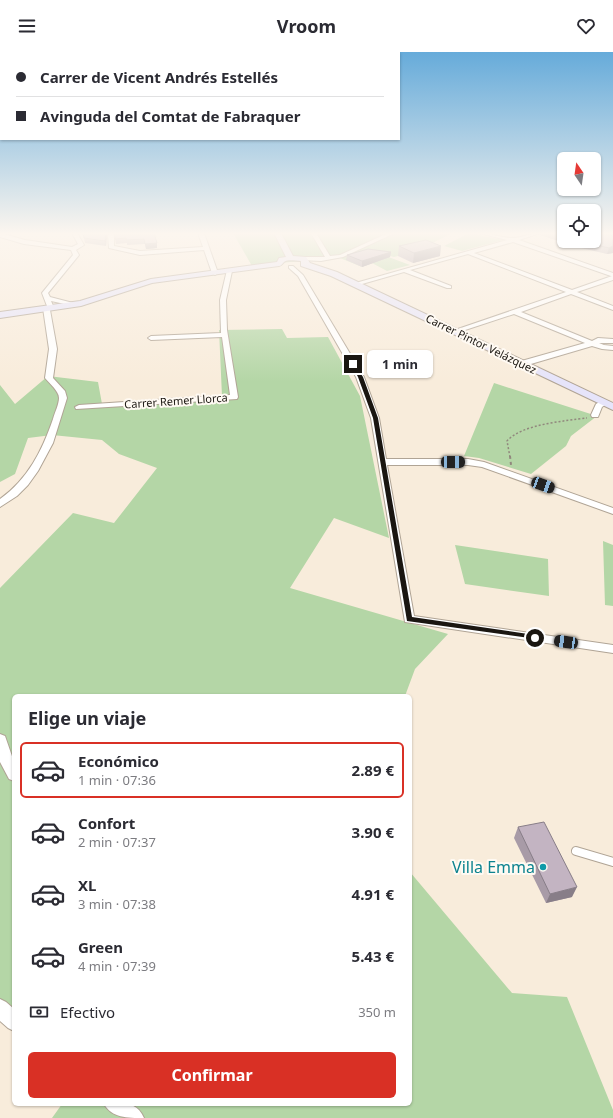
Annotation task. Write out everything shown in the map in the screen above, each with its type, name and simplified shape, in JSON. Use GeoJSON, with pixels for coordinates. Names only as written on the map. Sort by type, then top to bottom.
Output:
{"type":"FeatureCollection","features":[{"type":"Feature","properties":{"kind":"street"},"geometry":{"type":"LineString","coordinates":[[0,504],[15,494],[38,467],[52,435],[63,398],[62,393],[49,378],[53,349],[49,308],[45,293],[53,283]]}},
{"type":"Feature","properties":{"kind":"street"},"geometry":{"type":"LineString","coordinates":[[0,315],[74,304],[149,283]]}},
{"type":"Feature","properties":{"kind":"street","name":"Carrer Remer Llorca"},"geometry":{"type":"LineString","coordinates":[[79,407],[234,397],[224,335],[223,300],[226,283]]}},
{"type":"Feature","properties":{"kind":"street"},"geometry":{"type":"LineString","coordinates":[[309,283],[360,377],[375,418],[409,619],[613,649]]}},
{"type":"Feature","properties":{"kind":"street"},"geometry":{"type":"LineString","coordinates":[[355,284],[360,283]]}},
{"type":"Feature","properties":{"kind":"street"},"geometry":{"type":"LineString","coordinates":[[438,283],[449,287]]}},
{"type":"Feature","properties":{"kind":"street"},"geometry":{"type":"LineString","coordinates":[[547,283],[613,308]]}},
{"type":"Feature","properties":{"kind":"street"},"geometry":{"type":"LineString","coordinates":[[454,332],[516,312],[595,283]]}},
{"type":"Feature","properties":{"kind":"street","name":"Carrer Pintor Velázquez"},"geometry":{"type":"LineString","coordinates":[[355,284],[608,405]]}},
{"type":"Feature","properties":{"kind":"street"},"geometry":{"type":"LineString","coordinates":[[46,298],[74,304]]}},
{"type":"Feature","properties":{"kind":"street"},"geometry":{"type":"LineString","coordinates":[[516,312],[594,343],[602,348],[613,348]]}},
{"type":"Feature","properties":{"kind":"street"},"geometry":{"type":"LineString","coordinates":[[151,338],[224,335]]}},
{"type":"Feature","properties":{"kind":"street"},"geometry":{"type":"LineString","coordinates":[[521,364],[613,336]]}},
{"type":"Feature","properties":{"kind":"street"},"geometry":{"type":"LineString","coordinates":[[603,339],[613,341]]}},
{"type":"Feature","properties":{"kind":"street"},"geometry":{"type":"LineString","coordinates":[[595,415],[599,406],[608,405]]}},
{"type":"Feature","properties":{"kind":"street"},"geometry":{"type":"LineString","coordinates":[[382,462],[468,462],[484,465],[613,511]]}},
{"type":"Feature","properties":{"kind":"street"},"geometry":{"type":"LineString","coordinates":[[0,740],[8,765],[12,772]]}},
{"type":"Feature","properties":{"kind":"street"},"geometry":{"type":"LineString","coordinates":[[0,1008],[12,1020]]}},
{"type":"Feature","properties":{"kind":"street"},"geometry":{"type":"LineString","coordinates":[[117,1106],[134,1118]]}},
{"type":"Feature","properties":{"kind":"lane"},"geometry":{"type":"LineString","coordinates":[[576,851],[613,862]]}},
{"type":"Feature","properties":{"kind":"path"},"geometry":{"type":"LineString","coordinates":[[512,468],[507,444],[508,438],[512,434],[595,415]]}},
{"type":"Feature","properties":{"kind":"green space"},"geometry":{"type":"Polygon","coordinates":[[[282,329],[287,338],[328,337],[360,396],[389,538],[334,518],[290,588],[448,634],[415,669],[406,694],[12,694],[12,1019],[0,1008],[0,588],[73,513],[114,523],[157,468],[119,454],[102,440],[52,435],[28,438],[15,474],[0,482],[0,385],[15,404],[48,376],[98,382],[102,404],[222,396],[219,330],[282,329]]]}},
{"type":"Feature","properties":{"kind":"green space"},"geometry":{"type":"Polygon","coordinates":[[[494,383],[597,416],[571,436],[566,446],[531,474],[479,458],[464,456],[494,383]]]}},
{"type":"Feature","properties":{"kind":"green space"},"geometry":{"type":"Polygon","coordinates":[[[603,541],[613,545],[613,606],[605,605],[603,541]]]}},
{"type":"Feature","properties":{"kind":"green space"},"geometry":{"type":"Polygon","coordinates":[[[455,545],[548,559],[549,596],[465,584],[455,545]]]}},
{"type":"Feature","properties":{"kind":"green space"},"geometry":{"type":"Polygon","coordinates":[[[412,874],[512,993],[567,997],[613,1110],[613,1118],[52,1118],[61,1106],[412,1106],[412,874]]]}},
{"type":"Feature","properties":{"kind":"building"},"geometry":{"type":"Polygon","coordinates":[[[544,822],[577,887],[550,894],[518,827],[544,822]]]}},
{"type":"Feature","properties":{"kind":"place","name":"Villa Emma"},"geometry":{"type":"Point","coordinates":[543,867]}},
{"type":"Feature","properties":{"kind":"route"},"geometry":{"type":"LineString","coordinates":[[353,364],[360,377],[375,418],[409,619],[535,638]]}}]}
